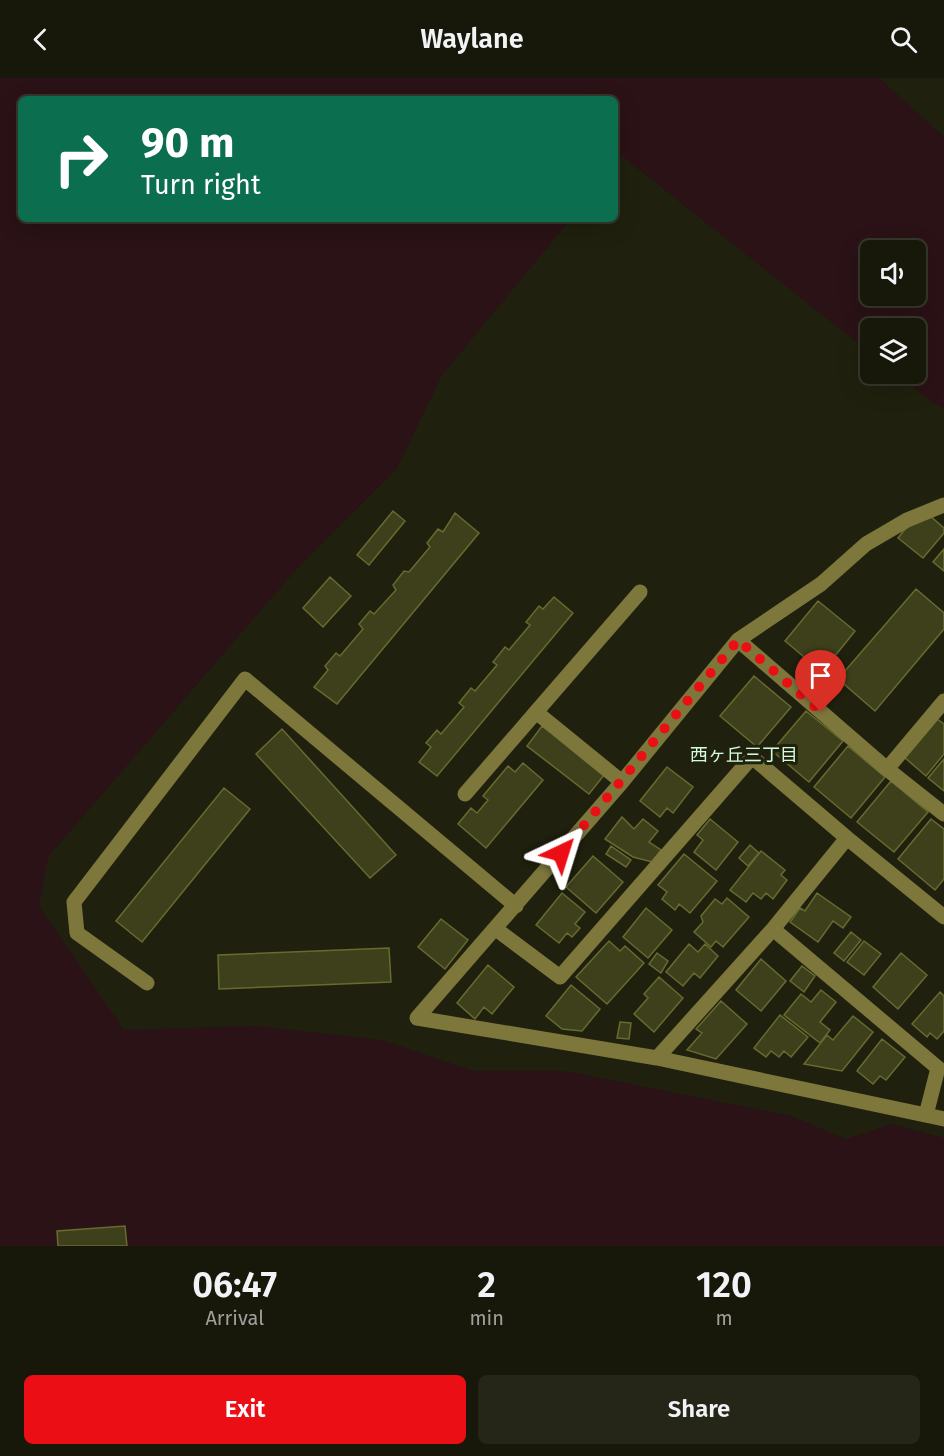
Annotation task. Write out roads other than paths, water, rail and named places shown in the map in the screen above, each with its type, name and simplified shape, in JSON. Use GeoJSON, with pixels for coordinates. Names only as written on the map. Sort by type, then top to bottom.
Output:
{"type":"FeatureCollection","features":[{"type":"Feature","properties":{"kind":"street"},"geometry":{"type":"LineString","coordinates":[[944,505],[907,520],[866,544],[821,584],[738,640],[622,782],[417,1018],[657,1058],[944,1119]]}},
{"type":"Feature","properties":{"kind":"street"},"geometry":{"type":"LineString","coordinates":[[465,794],[640,592]]}},
{"type":"Feature","properties":{"kind":"street"},"geometry":{"type":"LineString","coordinates":[[738,640],[887,769],[944,814]]}},
{"type":"Feature","properties":{"kind":"street"},"geometry":{"type":"LineString","coordinates":[[147,982],[77,933],[74,902],[245,679],[516,906]]}},
{"type":"Feature","properties":{"kind":"street"},"geometry":{"type":"LineString","coordinates":[[887,769],[941,710]]}},
{"type":"Feature","properties":{"kind":"street"},"geometry":{"type":"LineString","coordinates":[[536,712],[622,782]]}},
{"type":"Feature","properties":{"kind":"street"},"geometry":{"type":"LineString","coordinates":[[496,929],[560,977],[752,757],[944,917]]}},
{"type":"Feature","properties":{"kind":"street"},"geometry":{"type":"LineString","coordinates":[[657,1058],[773,929],[847,838]]}},
{"type":"Feature","properties":{"kind":"street"},"geometry":{"type":"LineString","coordinates":[[773,929],[941,1066],[926,1115]]}},
{"type":"Feature","properties":{"kind":"district","name":"西ヶ丘三丁目"},"geometry":{"type":"Point","coordinates":[744,755]}}]}
